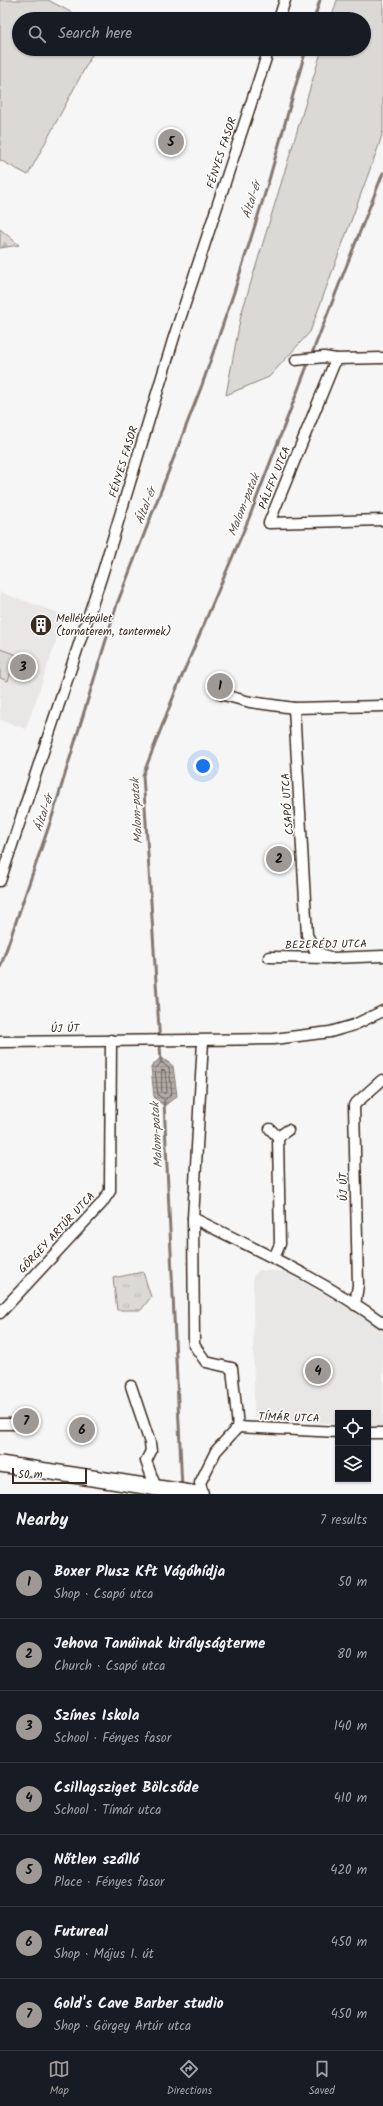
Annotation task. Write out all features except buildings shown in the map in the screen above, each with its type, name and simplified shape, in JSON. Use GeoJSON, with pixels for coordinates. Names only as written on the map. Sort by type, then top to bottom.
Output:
{"type":"FeatureCollection","features":[{"type":"Feature","properties":{"kind":"main road"},"geometry":{"type":"LineString","coordinates":[[0,1464],[192,1493]]}},
{"type":"Feature","properties":{"kind":"street"},"geometry":{"type":"LineString","coordinates":[[281,12],[285,0]]}},
{"type":"Feature","properties":{"kind":"street","name":"FÉNYES FASOR"},"geometry":{"type":"LineString","coordinates":[[0,881],[101,578],[174,337],[267,56]]}},
{"type":"Feature","properties":{"kind":"street"},"geometry":{"type":"LineString","coordinates":[[296,360],[324,357],[336,360],[383,358]]}},
{"type":"Feature","properties":{"kind":"street","name":"PÁLFFY UTCA"},"geometry":{"type":"LineString","coordinates":[[336,360],[269,522],[383,520]]}},
{"type":"Feature","properties":{"kind":"street"},"geometry":{"type":"LineString","coordinates":[[220,694],[250,702],[294,708],[383,706]]}},
{"type":"Feature","properties":{"kind":"street","name":"CSAPÓ UTCA"},"geometry":{"type":"LineString","coordinates":[[294,708],[307,935],[316,952],[332,958]]}},
{"type":"Feature","properties":{"kind":"street","name":"BEZERÉDJ UTCA"},"geometry":{"type":"LineString","coordinates":[[269,957],[332,958],[383,956]]}},
{"type":"Feature","properties":{"kind":"street","name":"ÚJ ÚT"},"geometry":{"type":"LineString","coordinates":[[0,1042],[112,1040],[203,1041],[274,1039],[330,1032],[354,1025],[383,1011]]}},
{"type":"Feature","properties":{"kind":"street","name":"GÖRGEY ARTÚR UTCA"},"geometry":{"type":"LineString","coordinates":[[0,1313],[102,1203],[110,1191],[112,1040]]}},
{"type":"Feature","properties":{"kind":"street"},"geometry":{"type":"LineString","coordinates":[[192,1493],[200,1483],[216,1451],[238,1428],[232,1368],[206,1362],[194,1345],[193,1218],[203,1041]]}},
{"type":"Feature","properties":{"kind":"street","name":"ÚJ ÚT"},"geometry":{"type":"LineString","coordinates":[[355,1305],[358,1285],[354,1105],[382,1080]]}},
{"type":"Feature","properties":{"kind":"street"},"geometry":{"type":"LineString","coordinates":[[270,1129],[278,1138],[280,1244],[274,1258]]}},
{"type":"Feature","properties":{"kind":"street"},"geometry":{"type":"LineString","coordinates":[[278,1138],[288,1130]]}},
{"type":"Feature","properties":{"kind":"street"},"geometry":{"type":"LineString","coordinates":[[193,1218],[274,1258],[355,1305],[383,1324]]}},
{"type":"Feature","properties":{"kind":"street"},"geometry":{"type":"LineString","coordinates":[[131,1386],[150,1443],[151,1451],[146,1461],[156,1488]]}},
{"type":"Feature","properties":{"kind":"street"},"geometry":{"type":"LineString","coordinates":[[0,1424],[13,1424]]}},
{"type":"Feature","properties":{"kind":"street","name":"TÍMÁR UTCA"},"geometry":{"type":"LineString","coordinates":[[238,1428],[335,1432]]}},
{"type":"Feature","properties":{"kind":"street"},"geometry":{"type":"LineString","coordinates":[[371,1433],[383,1433]]}},
{"type":"Feature","properties":{"kind":"shaded area"},"geometry":{"type":"Polygon","coordinates":[[[0,592],[65,615],[26,729],[0,720],[0,592]]]}},
{"type":"Feature","properties":{"kind":"shaded area"},"geometry":{"type":"Polygon","coordinates":[[[259,1270],[284,1272],[359,1313],[383,1330],[383,1427],[371,1426],[371,1410],[335,1410],[335,1424],[254,1417],[253,1276],[259,1270]]]}},
{"type":"Feature","properties":{"kind":"green space"},"geometry":{"type":"Polygon","coordinates":[[[0,0],[48,0],[71,12],[12,12],[12,56],[91,56],[28,175],[0,160],[0,0]]]}},
{"type":"Feature","properties":{"kind":"green space"},"geometry":{"type":"Polygon","coordinates":[[[337,0],[383,0],[383,131],[310,332],[269,377],[226,395],[241,315],[320,56],[371,56],[371,12],[333,12],[337,0]]]}},
{"type":"Feature","properties":{"kind":"green space"},"geometry":{"type":"Polygon","coordinates":[[[0,229],[19,245],[0,248],[0,229]]]}},
{"type":"Feature","properties":{"kind":"green space"},"geometry":{"type":"Polygon","coordinates":[[[0,649],[17,655],[8,681],[0,678],[0,649]]]}},
{"type":"Feature","properties":{"kind":"green space"},"geometry":{"type":"Polygon","coordinates":[[[143,1272],[151,1297],[141,1310],[117,1310],[113,1278],[143,1272]]]}},
{"type":"Feature","properties":{"kind":"water"},"geometry":{"type":"Polygon","coordinates":[[[161,1057],[173,1066],[177,1096],[164,1106],[154,1097],[151,1067],[161,1057]]]}},
{"type":"Feature","properties":{"kind":"waterway","name":"Által-ér"},"geometry":{"type":"LineString","coordinates":[[316,12],[320,0]]}},
{"type":"Feature","properties":{"kind":"waterway","name":"Által-ér"},"geometry":{"type":"LineString","coordinates":[[0,968],[52,817],[117,604],[202,385],[234,292],[267,187],[304,56]]}},
{"type":"Feature","properties":{"kind":"waterway","name":"Malom-patak"},"geometry":{"type":"LineString","coordinates":[[311,356],[383,173]]}},
{"type":"Feature","properties":{"kind":"waterway","name":"Malom-patak"},"geometry":{"type":"LineString","coordinates":[[161,1061],[143,775],[176,690],[249,518],[309,361]]}},
{"type":"Feature","properties":{"kind":"waterway","name":"Malom-patak"},"geometry":{"type":"LineString","coordinates":[[164,1102],[182,1488]]}},
{"type":"Feature","properties":{"kind":"place","name":"Nőtlen szálló"},"geometry":{"type":"Point","coordinates":[171,142]}},
{"type":"Feature","properties":{"kind":"place","name":"Melléképület (tornaterem, tantermek)"},"geometry":{"type":"Point","coordinates":[41,625]}},
{"type":"Feature","properties":{"kind":"place","name":"Színes Iskola"},"geometry":{"type":"Point","coordinates":[23,667]}},
{"type":"Feature","properties":{"kind":"place","name":"Boxer Plusz Kft Vágóhídja"},"geometry":{"type":"Point","coordinates":[220,686]}},
{"type":"Feature","properties":{"kind":"place","name":"Jehova Tanúinak királyságterme"},"geometry":{"type":"Point","coordinates":[279,859]}},
{"type":"Feature","properties":{"kind":"place","name":"Csillagsziget Bölcsőde"},"geometry":{"type":"Point","coordinates":[318,1371]}},
{"type":"Feature","properties":{"kind":"place","name":"Gold's Cave Barber studio"},"geometry":{"type":"Point","coordinates":[26,1421]}},
{"type":"Feature","properties":{"kind":"place","name":"Futureal"},"geometry":{"type":"Point","coordinates":[82,1430]}}]}
